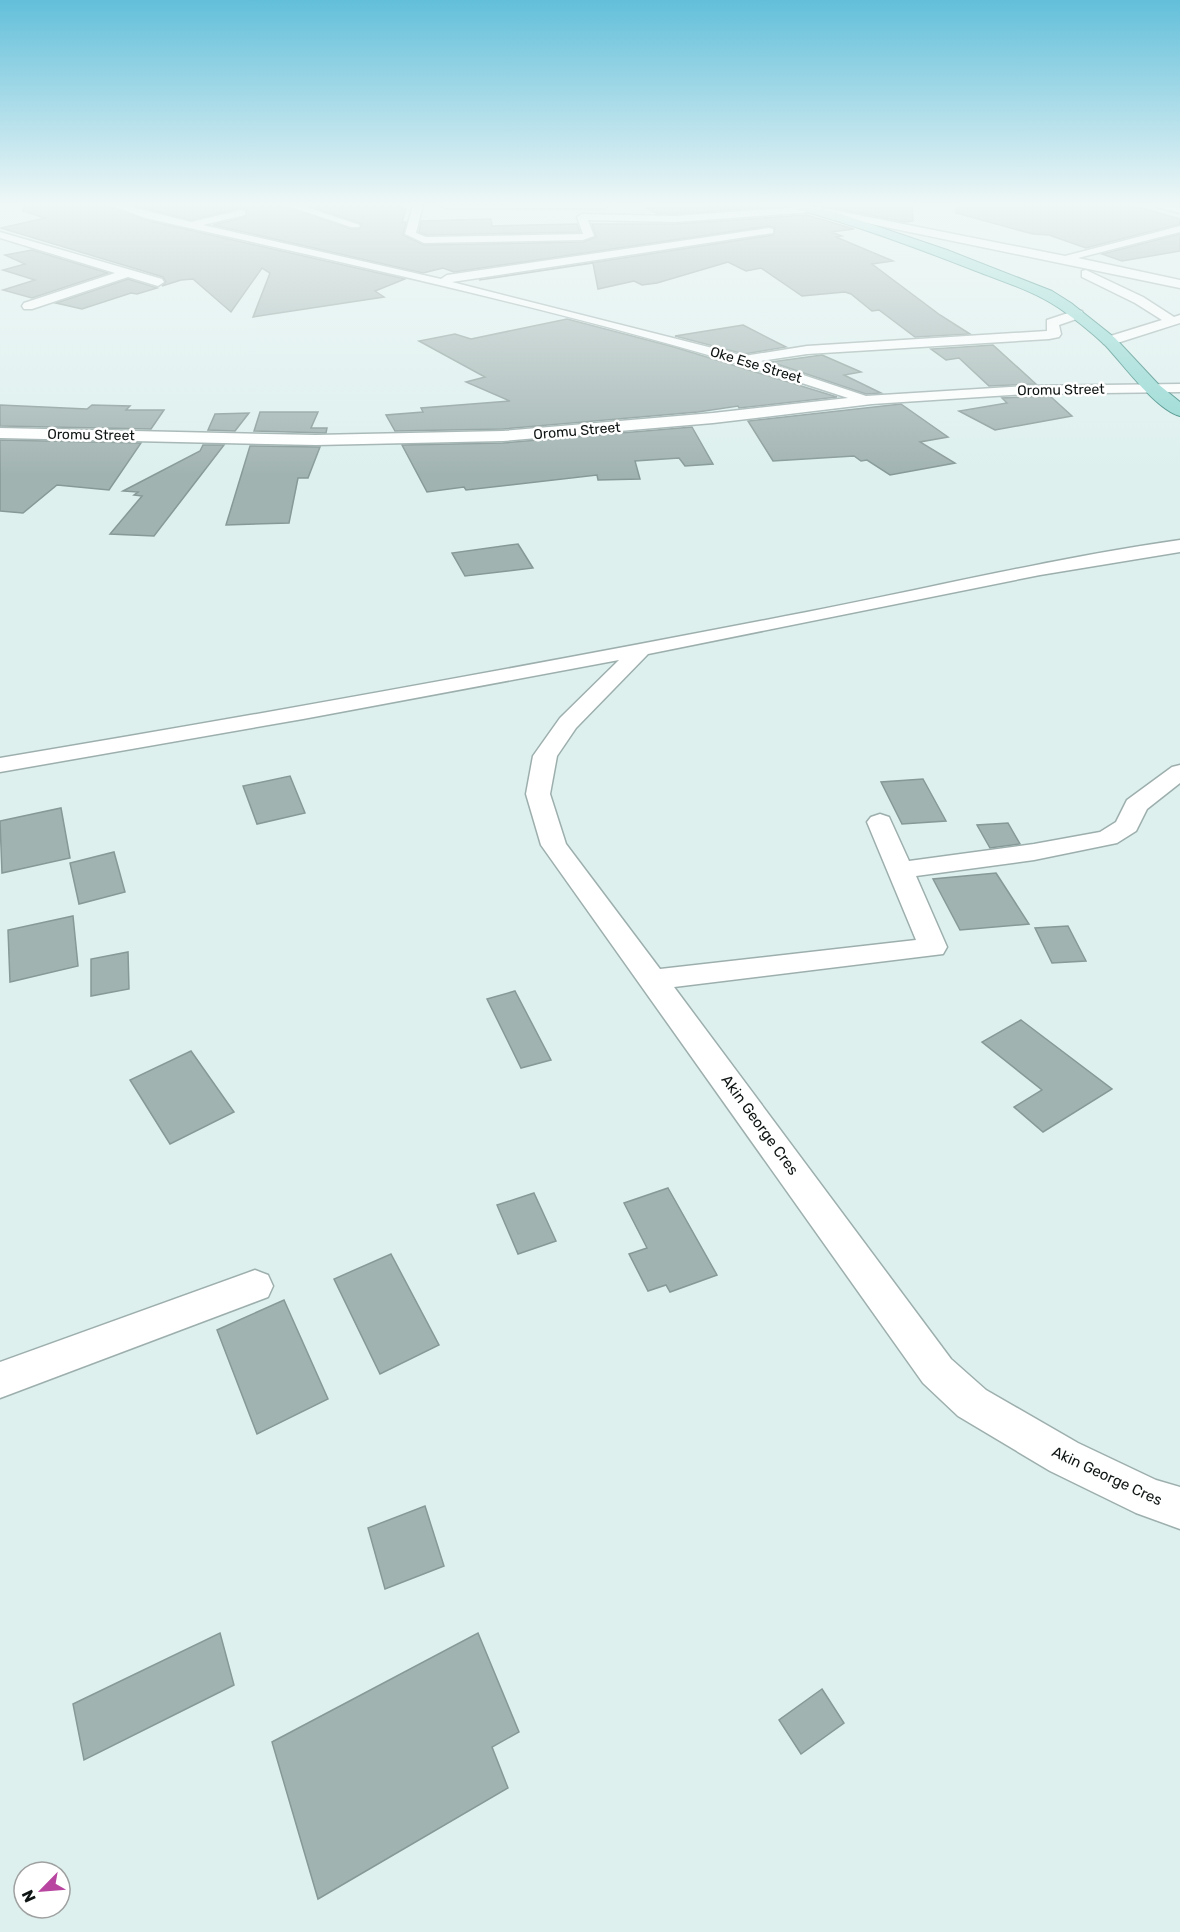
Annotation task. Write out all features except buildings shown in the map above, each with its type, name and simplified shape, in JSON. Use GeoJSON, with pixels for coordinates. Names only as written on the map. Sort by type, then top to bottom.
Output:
{"type":"FeatureCollection","features":[{"type":"Feature","properties":{"kind":"main road"},"geometry":{"type":"LineString","coordinates":[[1049,295],[1077,314],[1109,341],[1152,387],[1180,411]]}},
{"type":"Feature","properties":{"kind":"street"},"geometry":{"type":"LineString","coordinates":[[28,306],[61,295]]}},
{"type":"Feature","properties":{"kind":"street","name":"Oke Ese Street"},"geometry":{"type":"LineString","coordinates":[[488,295],[741,360],[872,400]]}},
{"type":"Feature","properties":{"kind":"street"},"geometry":{"type":"LineString","coordinates":[[1129,295],[1177,321]]}},
{"type":"Feature","properties":{"kind":"street"},"geometry":{"type":"LineString","coordinates":[[741,360],[807,350],[1049,335],[1054,334],[1052,323],[1077,314]]}},
{"type":"Feature","properties":{"kind":"street"},"geometry":{"type":"LineString","coordinates":[[1109,341],[1177,321]]}},
{"type":"Feature","properties":{"kind":"street","name":"Oromu Street"},"geometry":{"type":"LineString","coordinates":[[0,433],[316,440],[503,436],[691,421],[872,400],[1025,390],[1180,388]]}},
{"type":"Feature","properties":{"kind":"street"},"geometry":{"type":"LineString","coordinates":[[0,765],[172,737],[498,678],[1064,566],[1180,546]]}},
{"type":"Feature","properties":{"kind":"street","name":"Akin George Cres"},"geometry":{"type":"LineString","coordinates":[[642,649],[568,723],[545,756],[538,794],[554,845],[938,1371],[972,1403],[1064,1457],[1151,1499],[1180,1508]]}},
{"type":"Feature","properties":{"kind":"street"},"geometry":{"type":"LineString","coordinates":[[900,870],[1034,852],[1108,838],[1127,826],[1136,805],[1180,772]]}},
{"type":"Feature","properties":{"kind":"street"},"geometry":{"type":"LineString","coordinates":[[653,980],[933,947],[880,822]]}},
{"type":"Feature","properties":{"kind":"street"},"geometry":{"type":"LineString","coordinates":[[0,1380],[255,1286]]}}]}
